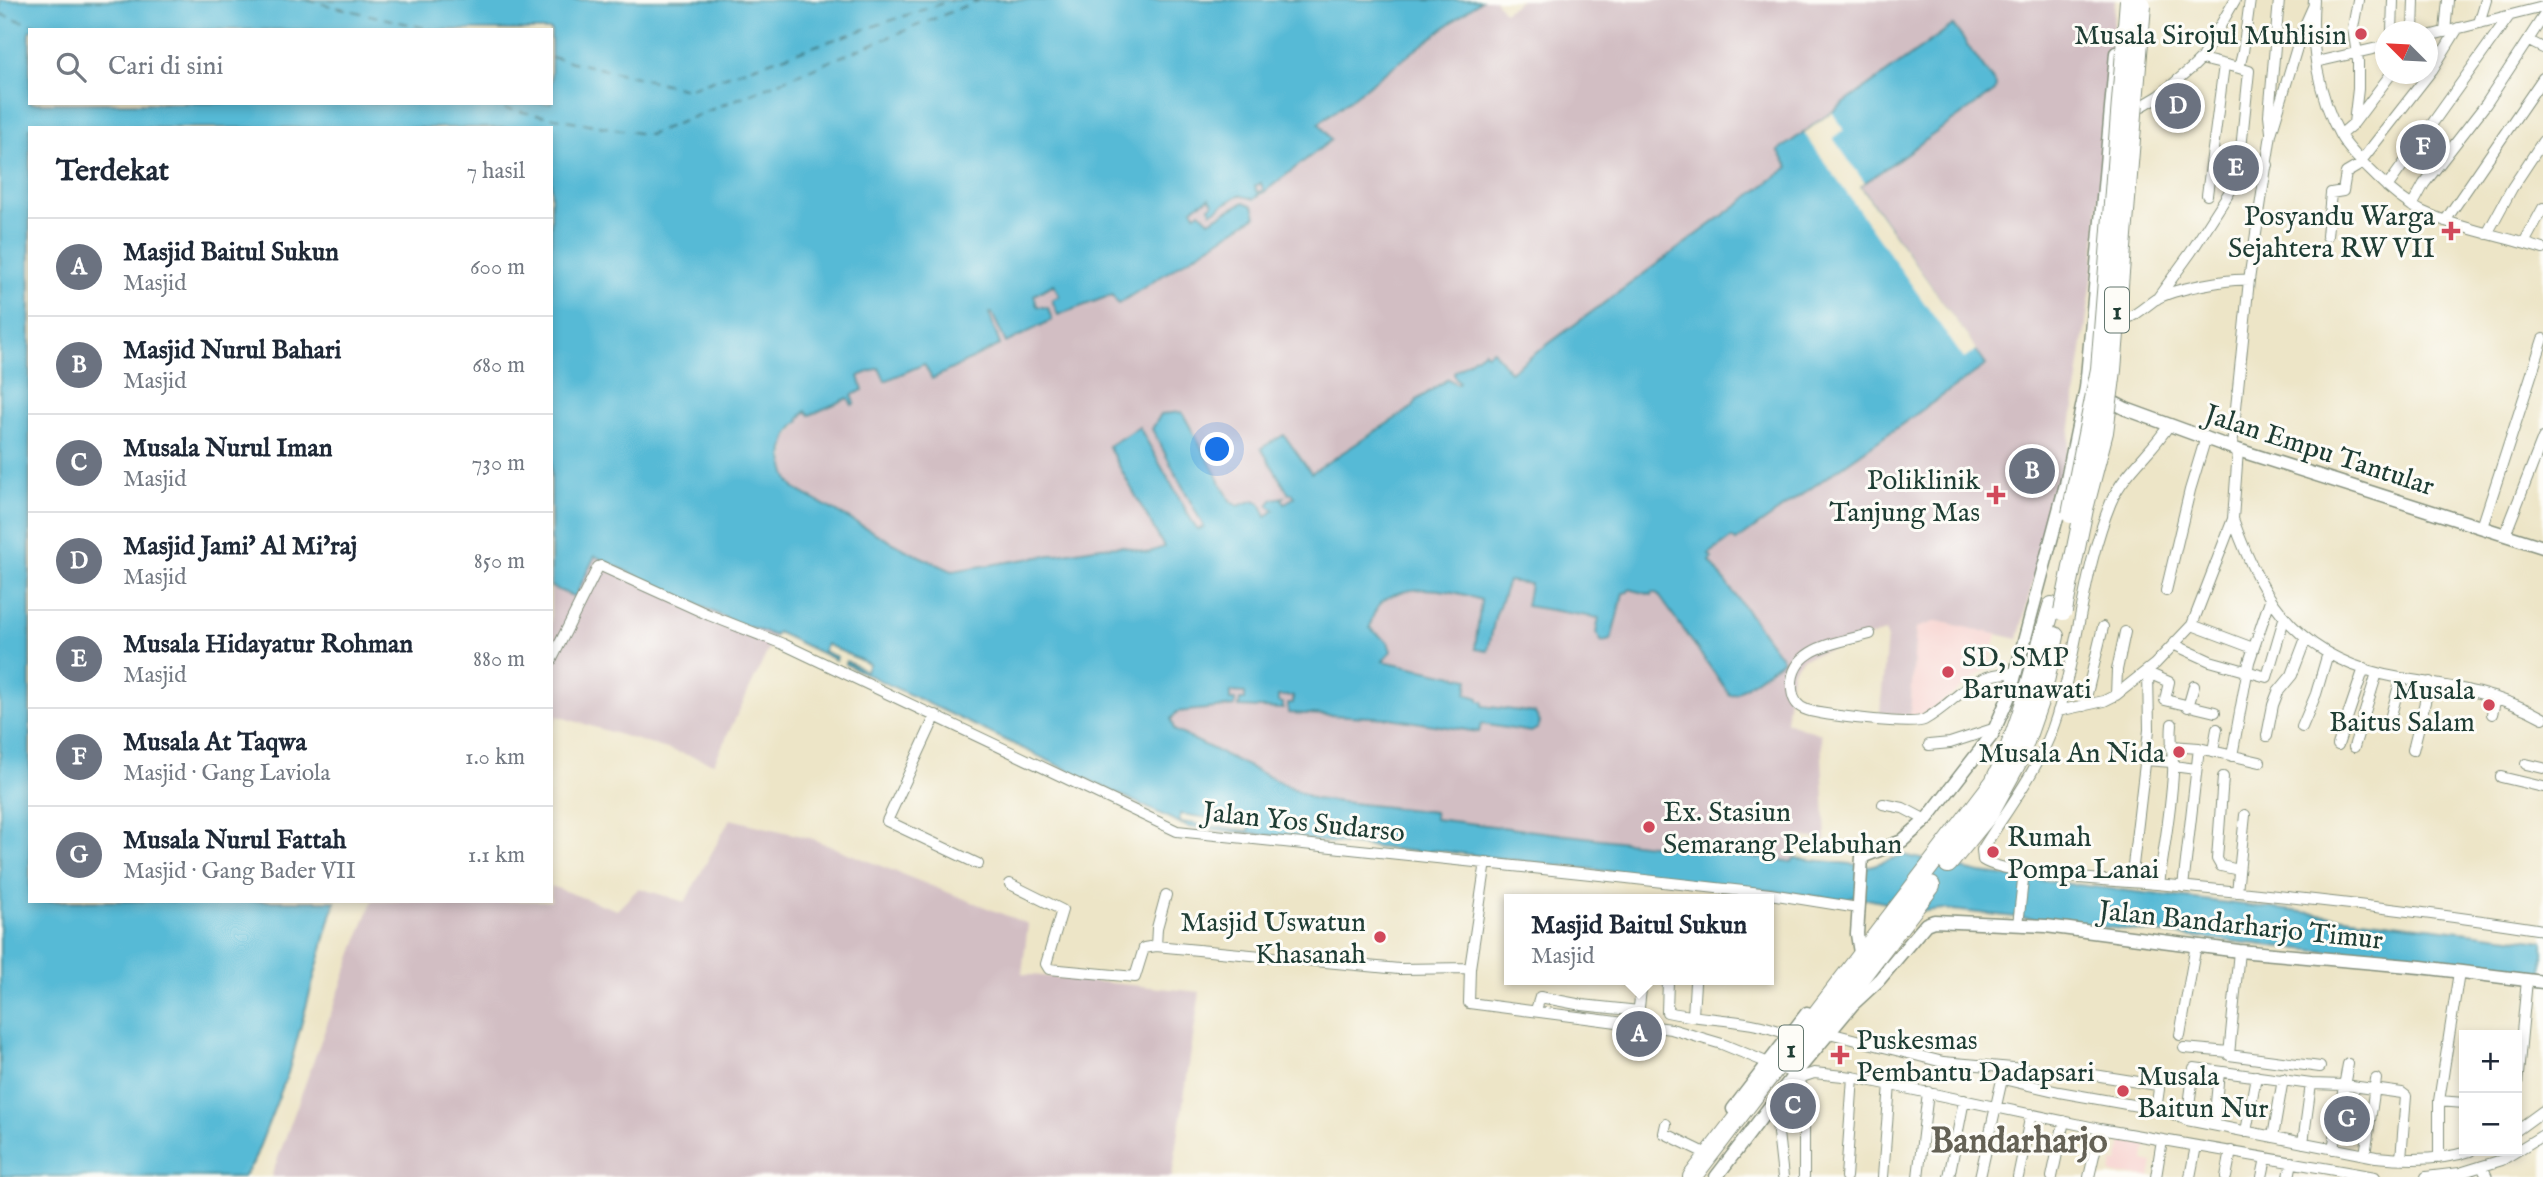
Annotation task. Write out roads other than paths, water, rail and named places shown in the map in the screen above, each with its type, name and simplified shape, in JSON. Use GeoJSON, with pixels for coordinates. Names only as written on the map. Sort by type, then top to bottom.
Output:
{"type":"FeatureCollection","features":[{"type":"Feature","properties":{"kind":"highway","name":"1"},"geometry":{"type":"LineString","coordinates":[[1707,1177],[1785,1071],[1863,957],[1895,923],[1954,846],[1989,814],[2019,759],[2043,690],[2057,609],[2104,432],[2113,356],[2139,1]]}},
{"type":"Feature","properties":{"kind":"highway","name":"1"},"geometry":{"type":"LineString","coordinates":[[1692,1177],[1859,990],[1863,957]]}},
{"type":"Feature","properties":{"kind":"street"},"geometry":{"type":"LineString","coordinates":[[1716,1177],[1770,1107],[1785,1071],[1789,1035],[1863,957],[1858,903],[1862,857],[1902,841],[1926,820],[1996,728],[2010,694],[2066,484],[2086,388],[2121,0]]}},
{"type":"Feature","properties":{"kind":"street"},"geometry":{"type":"LineString","coordinates":[[2111,106],[2142,106],[2159,96],[2201,59],[2235,0]]}},
{"type":"Feature","properties":{"kind":"street"},"geometry":{"type":"LineString","coordinates":[[2239,68],[2244,52],[2250,0]]}},
{"type":"Feature","properties":{"kind":"street"},"geometry":{"type":"LineString","coordinates":[[2271,134],[2269,115],[2279,0]]}},
{"type":"Feature","properties":{"kind":"street"},"geometry":{"type":"LineString","coordinates":[[2354,124],[2358,89],[2353,28],[2358,0]]}},
{"type":"Feature","properties":{"kind":"street"},"geometry":{"type":"LineString","coordinates":[[2392,21],[2393,0]]}},
{"type":"Feature","properties":{"kind":"street"},"geometry":{"type":"LineString","coordinates":[[2413,21],[2414,0]]}},
{"type":"Feature","properties":{"kind":"street"},"geometry":{"type":"LineString","coordinates":[[2445,32],[2448,0]]}},
{"type":"Feature","properties":{"kind":"street"},"geometry":{"type":"LineString","coordinates":[[2479,23],[2486,0]]}},
{"type":"Feature","properties":{"kind":"street"},"geometry":{"type":"LineString","coordinates":[[2058,711],[2116,695],[2148,671],[2175,645],[2192,625],[2233,519],[2235,449],[2249,280],[2271,134],[2301,34],[2313,4]]}},
{"type":"Feature","properties":{"kind":"street"},"geometry":{"type":"LineString","coordinates":[[2313,4],[2316,62],[2324,95],[2340,135],[2362,162],[2387,187],[2412,206],[2445,221],[2543,249]]}},
{"type":"Feature","properties":{"kind":"street"},"geometry":{"type":"LineString","coordinates":[[2438,34],[2509,16],[2529,5],[2543,7]]}},
{"type":"Feature","properties":{"kind":"street"},"geometry":{"type":"LineString","coordinates":[[2387,187],[2509,16]]}},
{"type":"Feature","properties":{"kind":"street"},"geometry":{"type":"LineString","coordinates":[[2412,206],[2424,184],[2477,116],[2543,17]]}},
{"type":"Feature","properties":{"kind":"street"},"geometry":{"type":"LineString","coordinates":[[2326,236],[2330,193],[2342,192],[2346,173],[2362,162],[2432,71],[2458,28]]}},
{"type":"Feature","properties":{"kind":"street"},"geometry":{"type":"LineString","coordinates":[[2529,41],[2543,48]]}},
{"type":"Feature","properties":{"kind":"street"},"geometry":{"type":"LineString","coordinates":[[2316,62],[2375,48]]}},
{"type":"Feature","properties":{"kind":"street"},"geometry":{"type":"LineString","coordinates":[[2157,299],[2191,252],[2244,161],[2249,71],[2201,59]]}},
{"type":"Feature","properties":{"kind":"street"},"geometry":{"type":"LineString","coordinates":[[2207,195],[2224,65]]}},
{"type":"Feature","properties":{"kind":"street"},"geometry":{"type":"LineString","coordinates":[[2445,221],[2543,78]]}},
{"type":"Feature","properties":{"kind":"street"},"geometry":{"type":"LineString","coordinates":[[2340,135],[2354,124],[2384,84]]}},
{"type":"Feature","properties":{"kind":"street"},"geometry":{"type":"LineString","coordinates":[[2487,234],[2512,188],[2543,141]]}},
{"type":"Feature","properties":{"kind":"street"},"geometry":{"type":"LineString","coordinates":[[2214,154],[2268,165]]}},
{"type":"Feature","properties":{"kind":"street"},"geometry":{"type":"LineString","coordinates":[[2524,243],[2543,208]]}},
{"type":"Feature","properties":{"kind":"street"},"geometry":{"type":"LineString","coordinates":[[2091,321],[2123,321],[2157,299],[2216,282],[2249,280]]}},
{"type":"Feature","properties":{"kind":"street"},"geometry":{"type":"LineString","coordinates":[[2482,527],[2543,339]]}},
{"type":"Feature","properties":{"kind":"street","name":"Jalan Empu Tantular"},"geometry":{"type":"LineString","coordinates":[[2086,388],[2126,409],[2235,449],[2543,547]]}},
{"type":"Feature","properties":{"kind":"street"},"geometry":{"type":"LineString","coordinates":[[2169,425],[2152,450],[2129,474],[2111,502],[2101,531],[2051,733],[2015,799],[1982,850],[1983,860],[2024,874],[2237,892],[2443,915],[2543,930]]}},
{"type":"Feature","properties":{"kind":"street"},"geometry":{"type":"LineString","coordinates":[[2166,591],[2187,501],[2206,438]]}},
{"type":"Feature","properties":{"kind":"street"},"geometry":{"type":"LineString","coordinates":[[2505,535],[2543,438]]}},
{"type":"Feature","properties":{"kind":"street"},"geometry":{"type":"LineString","coordinates":[[2233,519],[2254,571],[2270,600],[2284,619],[2328,653],[2377,673],[2496,698],[2543,718]]}},
{"type":"Feature","properties":{"kind":"street","name":"Jalan Yos Sudarso"},"geometry":{"type":"LineString","coordinates":[[553,657],[598,567],[601,566],[709,615],[783,644],[1177,831],[1770,894]]}},
{"type":"Feature","properties":{"kind":"street"},"geometry":{"type":"LineString","coordinates":[[2232,756],[2247,671],[2270,600]]}},
{"type":"Feature","properties":{"kind":"street"},"geometry":{"type":"LineString","coordinates":[[2175,645],[2210,661],[2267,676],[2284,619]]}},
{"type":"Feature","properties":{"kind":"street"},"geometry":{"type":"LineString","coordinates":[[2192,625],[2253,648]]}},
{"type":"Feature","properties":{"kind":"street"},"geometry":{"type":"LineString","coordinates":[[2084,706],[2103,627]]}},
{"type":"Feature","properties":{"kind":"street"},"geometry":{"type":"LineString","coordinates":[[2116,695],[2117,670],[2125,632]]}},
{"type":"Feature","properties":{"kind":"street"},"geometry":{"type":"LineString","coordinates":[[1870,634],[1818,647],[1805,656],[1792,679],[1792,692],[1799,707],[1836,715],[1917,723],[1992,673],[2016,673]]}},
{"type":"Feature","properties":{"kind":"street"},"geometry":{"type":"LineString","coordinates":[[2267,736],[2278,692],[2292,675],[2306,638]]}},
{"type":"Feature","properties":{"kind":"street"},"geometry":{"type":"LineString","coordinates":[[2302,727],[2316,694],[2328,653]]}},
{"type":"Feature","properties":{"kind":"street"},"geometry":{"type":"LineString","coordinates":[[2338,745],[2364,668]]}},
{"type":"Feature","properties":{"kind":"street"},"geometry":{"type":"LineString","coordinates":[[2148,671],[2169,682],[2165,700],[2215,712]]}},
{"type":"Feature","properties":{"kind":"street"},"geometry":{"type":"LineString","coordinates":[[2131,882],[2146,760],[2150,706],[2148,671]]}},
{"type":"Feature","properties":{"kind":"street"},"geometry":{"type":"LineString","coordinates":[[2354,747],[2377,673]]}},
{"type":"Feature","properties":{"kind":"street"},"geometry":{"type":"LineString","coordinates":[[2390,719],[2401,678]]}},
{"type":"Feature","properties":{"kind":"street"},"geometry":{"type":"LineString","coordinates":[[2413,750],[2430,682]]}},
{"type":"Feature","properties":{"kind":"street"},"geometry":{"type":"LineString","coordinates":[[2188,707],[2194,686]]}},
{"type":"Feature","properties":{"kind":"street"},"geometry":{"type":"LineString","coordinates":[[2492,714],[2496,698]]}},
{"type":"Feature","properties":{"kind":"street"},"geometry":{"type":"LineString","coordinates":[[936,715],[887,821],[978,864]]}},
{"type":"Feature","properties":{"kind":"street"},"geometry":{"type":"LineString","coordinates":[[2159,884],[2165,859],[2173,764],[2172,724]]}},
{"type":"Feature","properties":{"kind":"street"},"geometry":{"type":"LineString","coordinates":[[1930,745],[1950,743],[1996,728]]}},
{"type":"Feature","properties":{"kind":"street"},"geometry":{"type":"LineString","coordinates":[[2213,751],[2217,729]]}},
{"type":"Feature","properties":{"kind":"street"},"geometry":{"type":"LineString","coordinates":[[2171,746],[2199,748],[2260,762]]}},
{"type":"Feature","properties":{"kind":"street"},"geometry":{"type":"LineString","coordinates":[[2182,887],[2199,748]]}},
{"type":"Feature","properties":{"kind":"street"},"geometry":{"type":"LineString","coordinates":[[2146,760],[2196,769]]}},
{"type":"Feature","properties":{"kind":"street"},"geometry":{"type":"LineString","coordinates":[[2526,764],[2543,768]]}},
{"type":"Feature","properties":{"kind":"street"},"geometry":{"type":"LineString","coordinates":[[2224,777],[2217,859],[2221,866],[2239,870]]}},
{"type":"Feature","properties":{"kind":"street"},"geometry":{"type":"LineString","coordinates":[[2501,777],[2543,787]]}},
{"type":"Feature","properties":{"kind":"street"},"geometry":{"type":"LineString","coordinates":[[1883,804],[1903,808],[1926,820]]}},
{"type":"Feature","properties":{"kind":"street"},"geometry":{"type":"LineString","coordinates":[[2237,892],[2245,815]]}},
{"type":"Feature","properties":{"kind":"street"},"geometry":{"type":"LineString","coordinates":[[1486,862],[1470,968],[1467,999],[1471,1004],[1536,1010],[1556,1015],[1671,1029],[1722,1044],[1785,1071],[1853,1077],[2100,1129],[2344,1174],[2375,1177]]}},
{"type":"Feature","properties":{"kind":"street"},"geometry":{"type":"LineString","coordinates":[[2018,922],[2024,874]]}},
{"type":"Feature","properties":{"kind":"street"},"geometry":{"type":"LineString","coordinates":[[1010,884],[1062,910],[1046,964],[1049,969],[1136,977],[1144,948],[1156,946],[1399,969],[1470,968]]}},
{"type":"Feature","properties":{"kind":"street","name":"Jalan Yos Sudarso"},"geometry":{"type":"LineString","coordinates":[[1774,894],[1858,903]]}},
{"type":"Feature","properties":{"kind":"street"},"geometry":{"type":"LineString","coordinates":[[1156,946],[1157,928],[1166,895]]}},
{"type":"Feature","properties":{"kind":"street","name":"Jalan Bandarharjo Timur"},"geometry":{"type":"LineString","coordinates":[[1859,990],[1879,979],[1926,924],[1934,921],[2018,922],[2239,951],[2543,982]]}},
{"type":"Feature","properties":{"kind":"street"},"geometry":{"type":"LineString","coordinates":[[2180,1035],[2196,945]]}},
{"type":"Feature","properties":{"kind":"street"},"geometry":{"type":"LineString","coordinates":[[2239,951],[2230,1056],[2320,1067]]}},
{"type":"Feature","properties":{"kind":"street"},"geometry":{"type":"LineString","coordinates":[[2439,1158],[2439,1101],[2459,972]]}},
{"type":"Feature","properties":{"kind":"street"},"geometry":{"type":"LineString","coordinates":[[2522,1037],[2528,980]]}},
{"type":"Feature","properties":{"kind":"street"},"geometry":{"type":"LineString","coordinates":[[1637,1025],[1642,985]]}},
{"type":"Feature","properties":{"kind":"street"},"geometry":{"type":"LineString","coordinates":[[1668,985],[1667,1012],[1771,1027],[1789,1035]]}},
{"type":"Feature","properties":{"kind":"street"},"geometry":{"type":"LineString","coordinates":[[1693,1015],[1695,985]]}},
{"type":"Feature","properties":{"kind":"street"},"geometry":{"type":"LineString","coordinates":[[1684,1177],[1701,1152],[1785,1071],[1829,1033],[1859,990]]}},
{"type":"Feature","properties":{"kind":"street"},"geometry":{"type":"LineString","coordinates":[[1536,1010],[1540,997],[1581,1005],[1639,1011]]}},
{"type":"Feature","properties":{"kind":"street"},"geometry":{"type":"LineString","coordinates":[[1829,1033],[1943,1062],[2004,1073],[2059,1092],[2156,1110],[2187,1120],[2333,1149],[2401,1159],[2439,1158],[2459,1153]]}},
{"type":"Feature","properties":{"kind":"street"},"geometry":{"type":"LineString","coordinates":[[2184,1048],[2229,1052]]}},
{"type":"Feature","properties":{"kind":"street"},"geometry":{"type":"LineString","coordinates":[[2333,1149],[2348,1064]]}},
{"type":"Feature","properties":{"kind":"street"},"geometry":{"type":"LineString","coordinates":[[2004,1073],[2020,1067],[2157,1085],[2159,1089],[2156,1110]]}},
{"type":"Feature","properties":{"kind":"street"},"geometry":{"type":"LineString","coordinates":[[2187,1120],[2194,1068],[2402,1093],[2406,1096],[2401,1159]]}},
{"type":"Feature","properties":{"kind":"street"},"geometry":{"type":"LineString","coordinates":[[1785,1071],[1804,1093],[1804,1177]]}},
{"type":"Feature","properties":{"kind":"street"},"geometry":{"type":"LineString","coordinates":[[2214,1124],[2219,1072]]}},
{"type":"Feature","properties":{"kind":"street"},"geometry":{"type":"LineString","coordinates":[[1980,1177],[2004,1073]]}},
{"type":"Feature","properties":{"kind":"street"},"geometry":{"type":"LineString","coordinates":[[2246,1132],[2256,1076]]}},
{"type":"Feature","properties":{"kind":"street"},"geometry":{"type":"LineString","coordinates":[[1846,1177],[1853,1077]]}},
{"type":"Feature","properties":{"kind":"street"},"geometry":{"type":"LineString","coordinates":[[2273,1137],[2283,1079]]}},
{"type":"Feature","properties":{"kind":"street"},"geometry":{"type":"LineString","coordinates":[[2365,1155],[2376,1079]]}},
{"type":"Feature","properties":{"kind":"street"},"geometry":{"type":"LineString","coordinates":[[1882,1177],[1890,1084]]}},
{"type":"Feature","properties":{"kind":"street"},"geometry":{"type":"LineString","coordinates":[[2303,1143],[2311,1084]]}},
{"type":"Feature","properties":{"kind":"street"},"geometry":{"type":"LineString","coordinates":[[1918,1177],[1928,1092]]}},
{"type":"Feature","properties":{"kind":"street"},"geometry":{"type":"LineString","coordinates":[[1949,1177],[1964,1100]]}},
{"type":"Feature","properties":{"kind":"street"},"geometry":{"type":"LineString","coordinates":[[2439,1101],[2459,1103]]}},
{"type":"Feature","properties":{"kind":"street"},"geometry":{"type":"LineString","coordinates":[[1770,1107],[1776,1115],[1783,1177]]}},
{"type":"Feature","properties":{"kind":"street"},"geometry":{"type":"LineString","coordinates":[[2522,1126],[2543,1111]]}},
{"type":"Feature","properties":{"kind":"street"},"geometry":{"type":"LineString","coordinates":[[2018,1177],[2031,1114]]}},
{"type":"Feature","properties":{"kind":"street"},"geometry":{"type":"LineString","coordinates":[[2052,1177],[2064,1121]]}},
{"type":"Feature","properties":{"kind":"street"},"geometry":{"type":"LineString","coordinates":[[1665,1124],[1664,1133],[1701,1152]]}},
{"type":"Feature","properties":{"kind":"street"},"geometry":{"type":"LineString","coordinates":[[2089,1177],[2100,1129]]}},
{"type":"Feature","properties":{"kind":"street"},"geometry":{"type":"LineString","coordinates":[[2156,1177],[2162,1140]]}},
{"type":"Feature","properties":{"kind":"street"},"geometry":{"type":"LineString","coordinates":[[2522,1147],[2541,1140]]}},
{"type":"Feature","properties":{"kind":"street"},"geometry":{"type":"LineString","coordinates":[[2190,1177],[2196,1146]]}},
{"type":"Feature","properties":{"kind":"street"},"geometry":{"type":"LineString","coordinates":[[2226,1177],[2231,1152]]}},
{"type":"Feature","properties":{"kind":"street"},"geometry":{"type":"LineString","coordinates":[[2426,1177],[2460,1175],[2499,1156]]}},
{"type":"Feature","properties":{"kind":"street"},"geometry":{"type":"LineString","coordinates":[[2262,1177],[2266,1158]]}},
{"type":"Feature","properties":{"kind":"street"},"geometry":{"type":"LineString","coordinates":[[2289,1177],[2291,1163]]}},
{"type":"Feature","properties":{"kind":"street"},"geometry":{"type":"LineString","coordinates":[[2308,1177],[2309,1166]]}},
{"type":"Feature","properties":{"kind":"street"},"geometry":{"type":"LineString","coordinates":[[2483,1166],[2487,1177]]}},
{"type":"Feature","properties":{"kind":"water"},"geometry":{"type":"Polygon","coordinates":[[[0,0],[1481,0],[1319,123],[1331,140],[1264,192],[1261,183],[1255,186],[1258,193],[1262,193],[1254,199],[1239,195],[1212,212],[1209,207],[1213,204],[1210,198],[1192,208],[1195,214],[1200,212],[1209,221],[1244,202],[1253,206],[1256,216],[1118,304],[1112,295],[1058,315],[1052,300],[1059,296],[1054,284],[1034,295],[1037,306],[1048,308],[1052,320],[1006,343],[992,313],[989,313],[1000,345],[932,379],[924,364],[885,381],[879,368],[859,376],[863,390],[852,395],[855,403],[852,405],[848,398],[810,415],[806,411],[788,436],[785,445],[786,473],[795,489],[906,550],[952,571],[1101,547],[1122,546],[1147,553],[1164,547],[1108,446],[1139,427],[1197,530],[1204,527],[1152,429],[1161,414],[1182,412],[1231,502],[1238,506],[1255,500],[1260,503],[1266,517],[1274,510],[1268,505],[1273,499],[1284,497],[1282,499],[1285,503],[1295,497],[1292,493],[1289,494],[1261,448],[1284,435],[1311,473],[1413,407],[1417,400],[1448,379],[1457,384],[1459,382],[1454,372],[1484,351],[1486,354],[1493,350],[1510,372],[1789,167],[1778,151],[1953,25],[1996,85],[1995,91],[1860,186],[1986,365],[1736,541],[1732,538],[1709,554],[1712,558],[1710,561],[1783,660],[1737,693],[1730,695],[1658,594],[1629,589],[1623,593],[1611,640],[1602,642],[1596,633],[1599,618],[1526,606],[1530,584],[1508,581],[1495,617],[1488,651],[1475,649],[1481,600],[1433,589],[1415,590],[1399,593],[1385,600],[1375,611],[1370,628],[1388,642],[1391,651],[1383,661],[1469,679],[1466,694],[1479,698],[1483,706],[1535,713],[1540,722],[1538,728],[1531,732],[1481,724],[1479,732],[1389,718],[1288,713],[1288,703],[1293,703],[1293,696],[1278,696],[1278,702],[1283,703],[1283,709],[1239,707],[1240,700],[1245,700],[1245,693],[1230,692],[1230,700],[1235,700],[1235,706],[1177,712],[1171,719],[1174,730],[1314,799],[1434,812],[1435,819],[1792,862],[1794,858],[1870,866],[1904,855],[1980,873],[2543,941],[2543,976],[1943,909],[1925,911],[1853,896],[1836,899],[1433,850],[1427,853],[1211,829],[1212,826],[1249,831],[1250,824],[1180,814],[1180,822],[1199,824],[1198,828],[1188,827],[845,664],[846,661],[866,671],[869,664],[826,644],[823,651],[837,657],[836,660],[777,632],[775,636],[730,620],[595,556],[575,597],[553,588],[553,126],[28,126],[28,903],[334,903],[288,1073],[253,1163],[243,1177],[0,1176],[0,0]]]}},
{"type":"Feature","properties":{"kind":"place","name":"Musala Sirojul Muhlisin"},"geometry":{"type":"Point","coordinates":[2361,34]}},
{"type":"Feature","properties":{"kind":"place","name":"Masjid Jami' Al Mi'raj"},"geometry":{"type":"Point","coordinates":[2178,106]}},
{"type":"Feature","properties":{"kind":"place","name":"Musala At Taqwa"},"geometry":{"type":"Point","coordinates":[2423,147]}},
{"type":"Feature","properties":{"kind":"place","name":"Musala Hidayatur Rohman"},"geometry":{"type":"Point","coordinates":[2236,168]}},
{"type":"Feature","properties":{"kind":"place","name":"Posyandu Warga Sejahtera RW VII"},"geometry":{"type":"Point","coordinates":[2451,231]}},
{"type":"Feature","properties":{"kind":"place","name":"Masjid Nurul Bahari"},"geometry":{"type":"Point","coordinates":[2032,471]}},
{"type":"Feature","properties":{"kind":"place","name":"Poliklinik Tanjung Mas"},"geometry":{"type":"Point","coordinates":[1996,495]}},
{"type":"Feature","properties":{"kind":"place","name":"SD, SMP Barunawati"},"geometry":{"type":"Point","coordinates":[1948,672]}},
{"type":"Feature","properties":{"kind":"place","name":"Musala Baitus Salam"},"geometry":{"type":"Point","coordinates":[2489,705]}},
{"type":"Feature","properties":{"kind":"place","name":"Musala An Nida"},"geometry":{"type":"Point","coordinates":[2179,752]}},
{"type":"Feature","properties":{"kind":"place","name":"Ex. Stasiun Semarang Pelabuhan"},"geometry":{"type":"Point","coordinates":[1649,827]}},
{"type":"Feature","properties":{"kind":"place","name":"Rumah Pompa Lanai"},"geometry":{"type":"Point","coordinates":[1993,852]}},
{"type":"Feature","properties":{"kind":"place","name":"Masjid Uswatun Khasanah"},"geometry":{"type":"Point","coordinates":[1380,937]}},
{"type":"Feature","properties":{"kind":"place","name":"Masjid Baitul Sukun"},"geometry":{"type":"Point","coordinates":[1639,1034]}},
{"type":"Feature","properties":{"kind":"place","name":"Puskesmas Pembantu Dadapsari"},"geometry":{"type":"Point","coordinates":[1840,1055]}},
{"type":"Feature","properties":{"kind":"place","name":"Musala Baitun Nur"},"geometry":{"type":"Point","coordinates":[2123,1091]}},
{"type":"Feature","properties":{"kind":"place","name":"Musala Nurul Iman"},"geometry":{"type":"Point","coordinates":[1793,1106]}},
{"type":"Feature","properties":{"kind":"place","name":"Musala Nurul Fattah"},"geometry":{"type":"Point","coordinates":[2347,1119]}},
{"type":"Feature","properties":{"kind":"district","name":"Bandarharjo"},"geometry":{"type":"Point","coordinates":[2019,1140]}}]}
